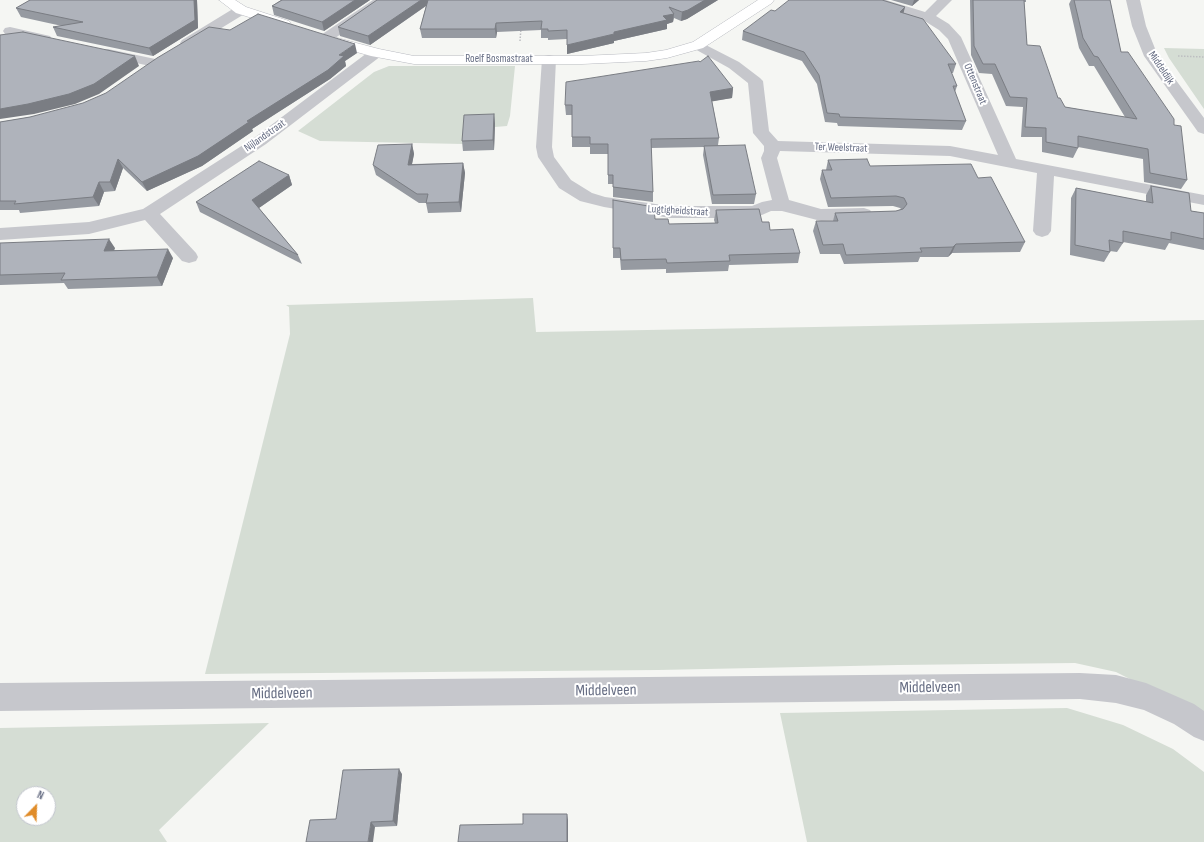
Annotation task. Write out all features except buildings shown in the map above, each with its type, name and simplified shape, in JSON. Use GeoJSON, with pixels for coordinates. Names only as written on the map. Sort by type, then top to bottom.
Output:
{"type":"FeatureCollection","features":[{"type":"Feature","properties":{"kind":"street"},"geometry":{"type":"LineString","coordinates":[[226,0],[241,10],[297,29]]}},
{"type":"Feature","properties":{"kind":"street"},"geometry":{"type":"LineString","coordinates":[[326,38],[382,0]]}},
{"type":"Feature","properties":{"kind":"street","name":"Roelf Bosmastraat"},"geometry":{"type":"LineString","coordinates":[[312,34],[376,53],[414,60],[617,59],[646,57],[667,54],[698,45],[768,0]]}},
{"type":"Feature","properties":{"kind":"street","name":"Ottenstraat"},"geometry":{"type":"LineString","coordinates":[[872,0],[928,17],[944,27],[954,37],[1009,162]]}},
{"type":"Feature","properties":{"kind":"street"},"geometry":{"type":"LineString","coordinates":[[928,17],[945,0]]}},
{"type":"Feature","properties":{"kind":"street","name":"Middeldijk"},"geometry":{"type":"LineString","coordinates":[[1129,1],[1151,56],[1204,128]]}},
{"type":"Feature","properties":{"kind":"street"},"geometry":{"type":"LineString","coordinates":[[136,76],[241,10]]}},
{"type":"Feature","properties":{"kind":"street"},"geometry":{"type":"LineString","coordinates":[[10,31],[56,41]]}},
{"type":"Feature","properties":{"kind":"street"},"geometry":{"type":"LineString","coordinates":[[698,45],[734,65],[755,81],[761,133],[769,140],[772,146],[772,151],[769,158],[782,205]]}},
{"type":"Feature","properties":{"kind":"street"},"geometry":{"type":"LineString","coordinates":[[94,50],[155,63]]}},
{"type":"Feature","properties":{"kind":"street","name":"Nijlandstraat"},"geometry":{"type":"LineString","coordinates":[[0,234],[89,228],[149,212],[260,141],[376,53]]}},
{"type":"Feature","properties":{"kind":"street","name":"Lugtigheidstraat"},"geometry":{"type":"LineString","coordinates":[[549,59],[544,147],[546,157],[565,184],[586,197],[627,207],[670,212],[755,212],[768,206],[782,205],[792,206],[810,213],[821,214],[879,213]]}},
{"type":"Feature","properties":{"kind":"street","name":"Ter Weelstraat"},"geometry":{"type":"LineString","coordinates":[[772,146],[950,151],[1204,200]]}},
{"type":"Feature","properties":{"kind":"street"},"geometry":{"type":"LineString","coordinates":[[1042,231],[1046,169]]}},
{"type":"Feature","properties":{"kind":"street"},"geometry":{"type":"LineString","coordinates":[[149,212],[189,257]]}},
{"type":"Feature","properties":{"kind":"street","name":"Middelveen"},"geometry":{"type":"LineString","coordinates":[[0,697],[1080,686],[1116,689],[1146,697],[1184,714],[1204,727]]}},
{"type":"Feature","properties":{"kind":"path"},"geometry":{"type":"LineString","coordinates":[[520,59],[521,26]]}},
{"type":"Feature","properties":{"kind":"shaded area"},"geometry":{"type":"Polygon","coordinates":[[[1164,48],[1204,49],[1204,109],[1169,58],[1164,48]]]}},
{"type":"Feature","properties":{"kind":"shaded area"},"geometry":{"type":"Polygon","coordinates":[[[389,66],[515,66],[510,116],[507,126],[495,127],[463,144],[320,141],[298,131],[374,72],[389,66]]]}},
{"type":"Feature","properties":{"kind":"shaded area"},"geometry":{"type":"Polygon","coordinates":[[[533,298],[536,332],[1204,320],[1204,719],[1187,708],[1116,672],[1075,663],[658,670],[205,674],[290,334],[289,307],[286,305],[533,298]]]}},
{"type":"Feature","properties":{"kind":"shaded area"},"geometry":{"type":"Polygon","coordinates":[[[1067,708],[1123,725],[1173,749],[1204,772],[1204,842],[807,842],[780,713],[1067,708]]]}},
{"type":"Feature","properties":{"kind":"shaded area"},"geometry":{"type":"Polygon","coordinates":[[[269,723],[159,830],[167,842],[0,842],[0,728],[269,723]]]}}]}
